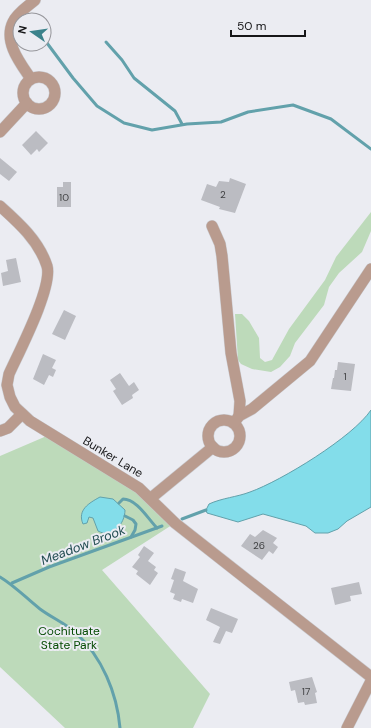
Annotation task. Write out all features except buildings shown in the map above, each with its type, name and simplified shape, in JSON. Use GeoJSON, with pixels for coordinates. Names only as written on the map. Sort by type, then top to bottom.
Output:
{"type":"FeatureCollection","features":[{"type":"Feature","properties":{"kind":"street"},"geometry":{"type":"LineString","coordinates":[[31,79],[13,49],[10,32],[12,23],[35,0]]}},
{"type":"Feature","properties":{"kind":"street"},"geometry":{"type":"LineString","coordinates":[[41,77],[48,79],[54,86],[55,96],[46,107],[36,108],[27,103],[24,93],[27,83],[31,79],[41,77]]}},
{"type":"Feature","properties":{"kind":"street"},"geometry":{"type":"LineString","coordinates":[[0,132],[27,103]]}},
{"type":"Feature","properties":{"kind":"street","name":"Bunker Lane"},"geometry":{"type":"LineString","coordinates":[[0,206],[15,219],[36,243],[47,267],[46,287],[39,308],[3,388],[22,414],[50,435],[128,480],[151,498],[175,523],[371,677]]}},
{"type":"Feature","properties":{"kind":"street"},"geometry":{"type":"LineString","coordinates":[[212,226],[220,244],[222,256],[232,360],[240,401],[236,419],[240,432],[240,439],[236,447],[230,451],[224,452],[213,447],[208,438],[210,428],[221,420],[236,419],[252,409],[310,361],[371,269]]}},
{"type":"Feature","properties":{"kind":"street"},"geometry":{"type":"LineString","coordinates":[[0,431],[8,428],[22,414]]}},
{"type":"Feature","properties":{"kind":"street"},"geometry":{"type":"LineString","coordinates":[[151,498],[213,447]]}},
{"type":"Feature","properties":{"kind":"street"},"geometry":{"type":"LineString","coordinates":[[347,728],[371,681]]}},
{"type":"Feature","properties":{"kind":"green space"},"geometry":{"type":"Polygon","coordinates":[[[371,212],[371,231],[362,252],[339,273],[329,287],[324,305],[295,343],[290,356],[280,367],[271,372],[252,369],[241,364],[238,360],[235,314],[242,314],[249,321],[259,338],[260,358],[265,362],[272,360],[289,329],[325,280],[336,257],[371,212]]]}},
{"type":"Feature","properties":{"kind":"green space","name":"Cochituate State Park"},"geometry":{"type":"Polygon","coordinates":[[[49,435],[128,480],[175,523],[102,570],[210,694],[193,728],[65,728],[0,667],[0,456],[49,435]]]}},
{"type":"Feature","properties":{"kind":"water"},"geometry":{"type":"Polygon","coordinates":[[[371,410],[371,507],[347,521],[338,529],[328,533],[315,533],[306,526],[263,514],[238,522],[207,513],[206,510],[209,504],[245,494],[279,478],[315,457],[349,433],[371,410]]]}},
{"type":"Feature","properties":{"kind":"water"},"geometry":{"type":"Polygon","coordinates":[[[100,497],[113,499],[125,510],[123,520],[113,532],[103,533],[98,531],[93,518],[89,517],[87,523],[83,524],[83,511],[88,504],[100,497]]]}},
{"type":"Feature","properties":{"kind":"waterway"},"geometry":{"type":"LineString","coordinates":[[106,42],[122,60],[134,78],[175,111],[182,124]]}},
{"type":"Feature","properties":{"kind":"waterway"},"geometry":{"type":"LineString","coordinates":[[52,50],[73,78],[97,106],[124,123],[152,130],[187,124],[221,122],[248,112],[293,105],[331,119],[371,149]]}},
{"type":"Feature","properties":{"kind":"waterway"},"geometry":{"type":"LineString","coordinates":[[119,503],[123,499],[133,502],[157,528]]}},
{"type":"Feature","properties":{"kind":"waterway","name":"Meadow Brook"},"geometry":{"type":"LineString","coordinates":[[182,519],[206,510]]}},
{"type":"Feature","properties":{"kind":"waterway"},"geometry":{"type":"LineString","coordinates":[[125,516],[133,520],[136,524],[135,530],[131,537]]}},
{"type":"Feature","properties":{"kind":"waterway","name":"Meadow Brook"},"geometry":{"type":"LineString","coordinates":[[12,583],[49,567],[162,526]]}},
{"type":"Feature","properties":{"kind":"waterway"},"geometry":{"type":"LineString","coordinates":[[0,577],[16,588],[40,609],[72,629],[93,653],[101,664],[112,689],[116,702],[120,728]]}}]}
